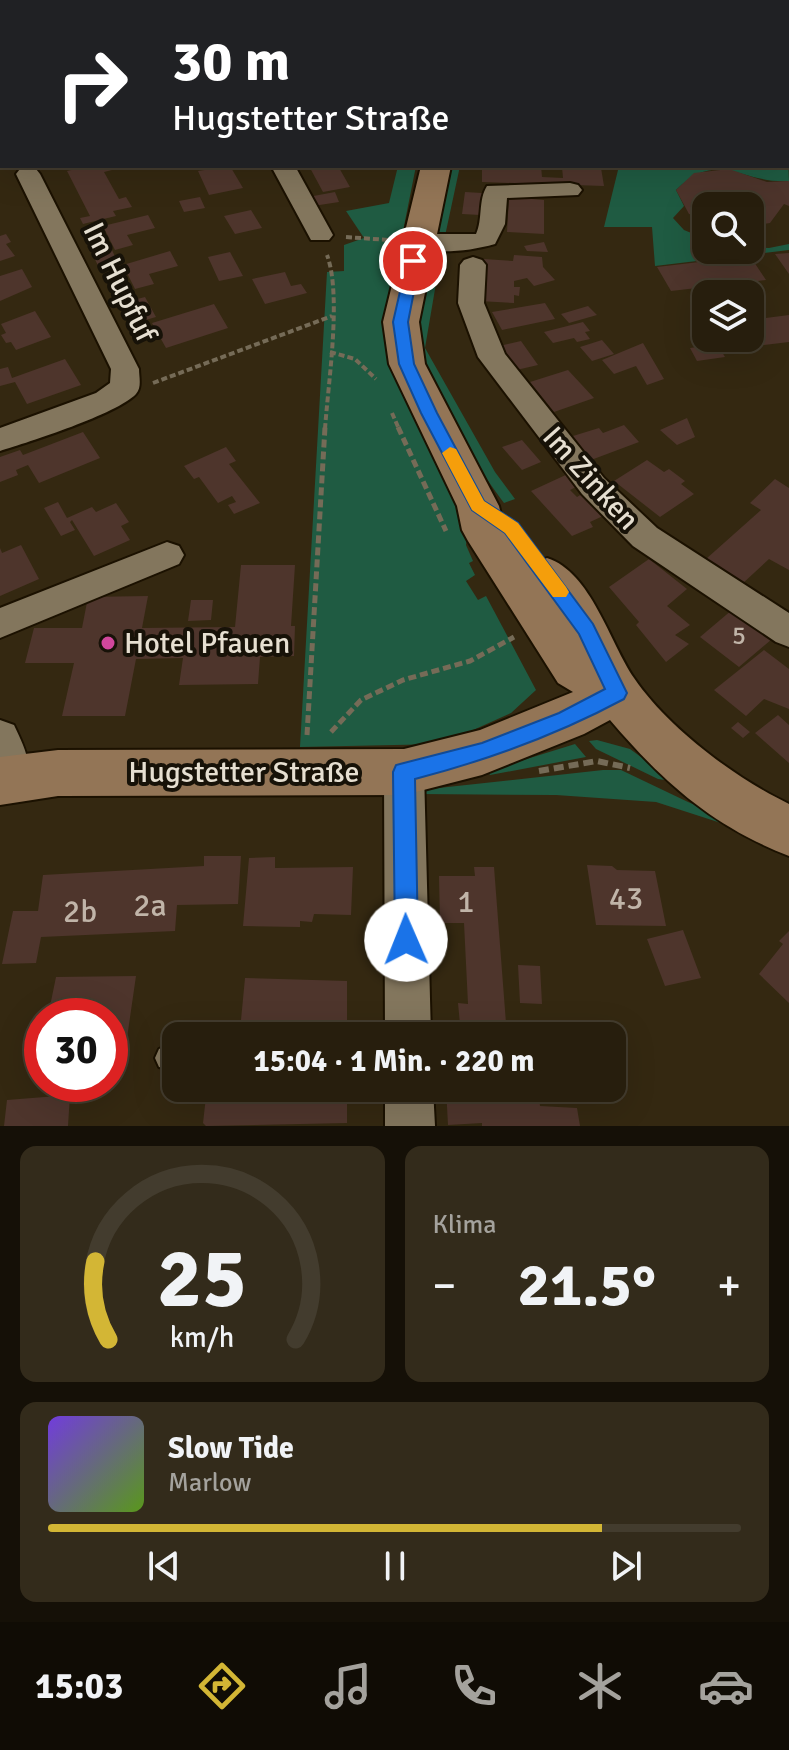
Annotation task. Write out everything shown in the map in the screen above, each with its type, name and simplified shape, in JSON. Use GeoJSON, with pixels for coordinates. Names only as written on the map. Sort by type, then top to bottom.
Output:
{"type":"FeatureCollection","features":[{"type":"Feature","properties":{"kind":"street"},"geometry":{"type":"LineString","coordinates":[[284,168],[320,235]]}},
{"type":"Feature","properties":{"kind":"street"},"geometry":{"type":"LineString","coordinates":[[435,168],[416,242],[401,322],[407,364],[466,521],[483,530],[575,669],[617,693],[672,755],[743,808],[789,831]]}},
{"type":"Feature","properties":{"kind":"street","name":"Im Hupfuf"},"geometry":{"type":"LineString","coordinates":[[0,182],[39,170],[125,369],[125,387],[106,400],[0,440]]}},
{"type":"Feature","properties":{"kind":"street"},"geometry":{"type":"LineString","coordinates":[[416,242],[468,244],[486,239],[493,224],[495,191],[570,190]]}},
{"type":"Feature","properties":{"kind":"street","name":"Im Zinken"},"geometry":{"type":"LineString","coordinates":[[473,265],[471,303],[492,357],[593,486],[645,537],[789,632]]}},
{"type":"Feature","properties":{"kind":"street"},"geometry":{"type":"LineString","coordinates":[[0,623],[167,555]]}},
{"type":"Feature","properties":{"kind":"street","name":"Hugstetter Straße"},"geometry":{"type":"LineString","coordinates":[[3,766],[58,773],[404,772],[482,752],[566,719],[617,693]]}},
{"type":"Feature","properties":{"kind":"street"},"geometry":{"type":"LineString","coordinates":[[404,772],[408,1022]]}},
{"type":"Feature","properties":{"kind":"street"},"geometry":{"type":"LineString","coordinates":[[409,1102],[410,1126]]}},
{"type":"Feature","properties":{"kind":"path"},"geometry":{"type":"LineString","coordinates":[[316,739],[307,743],[332,316],[331,266],[320,235],[416,242]]}},
{"type":"Feature","properties":{"kind":"path"},"geometry":{"type":"LineString","coordinates":[[125,387],[142,387],[332,316]]}},
{"type":"Feature","properties":{"kind":"path"},"geometry":{"type":"LineString","coordinates":[[330,352],[355,359],[377,379],[383,393]]}},
{"type":"Feature","properties":{"kind":"path"},"geometry":{"type":"LineString","coordinates":[[389,407],[442,528],[466,521]]}},
{"type":"Feature","properties":{"kind":"path"},"geometry":{"type":"LineString","coordinates":[[325,736],[335,730],[361,700],[403,680],[470,661],[514,637],[509,623]]}},
{"type":"Feature","properties":{"kind":"path"},"geometry":{"type":"LineString","coordinates":[[536,772],[598,761],[617,762],[644,775]]}},
{"type":"Feature","properties":{"kind":"green space"},"geometry":{"type":"Polygon","coordinates":[[[398,168],[416,168],[395,271],[387,334],[468,524],[466,545],[475,575],[466,581],[478,600],[486,596],[536,690],[511,713],[442,744],[300,747],[327,272],[344,271],[344,245],[364,238],[346,211],[389,203],[398,168]]]}},
{"type":"Feature","properties":{"kind":"green space"},"geometry":{"type":"Polygon","coordinates":[[[444,168],[460,168],[445,236],[432,230],[444,168]]]}},
{"type":"Feature","properties":{"kind":"green space"},"geometry":{"type":"Polygon","coordinates":[[[619,168],[788,168],[789,181],[772,181],[718,169],[705,171],[676,190],[684,206],[673,218],[684,230],[692,233],[692,262],[655,266],[652,227],[604,227],[619,168]]]}},
{"type":"Feature","properties":{"kind":"green space"},"geometry":{"type":"Polygon","coordinates":[[[789,244],[789,250],[764,253],[764,248],[789,244]]]}},
{"type":"Feature","properties":{"kind":"green space"},"geometry":{"type":"Polygon","coordinates":[[[442,248],[425,348],[495,472],[515,499],[504,503],[447,417],[423,367],[416,344],[414,322],[419,295],[433,250],[442,248]]]}},
{"type":"Feature","properties":{"kind":"green space"},"geometry":{"type":"Polygon","coordinates":[[[597,740],[630,749],[667,776],[665,780],[596,749],[589,741],[597,740]]]}},
{"type":"Feature","properties":{"kind":"green space"},"geometry":{"type":"Polygon","coordinates":[[[575,744],[586,757],[490,775],[488,771],[575,744]]]}},
{"type":"Feature","properties":{"kind":"green space"},"geometry":{"type":"Polygon","coordinates":[[[621,770],[688,802],[758,830],[758,835],[656,802],[556,795],[419,794],[420,790],[621,770]]]}},
{"type":"Feature","properties":{"kind":"building"},"geometry":{"type":"Polygon","coordinates":[[[111,168],[104,172],[119,199],[126,197],[132,207],[113,211],[116,216],[83,224],[80,218],[90,216],[67,171],[111,168]]]}},
{"type":"Feature","properties":{"kind":"building"},"geometry":{"type":"Polygon","coordinates":[[[231,168],[243,188],[209,195],[198,171],[231,168]]]}},
{"type":"Feature","properties":{"kind":"building"},"geometry":{"type":"Polygon","coordinates":[[[310,168],[339,168],[350,187],[323,192],[310,168]]]}},
{"type":"Feature","properties":{"kind":"building"},"geometry":{"type":"Polygon","coordinates":[[[482,168],[541,168],[542,177],[563,178],[562,168],[601,168],[604,186],[482,182],[482,168]]]}},
{"type":"Feature","properties":{"kind":"building"},"geometry":{"type":"Polygon","coordinates":[[[729,169],[767,182],[789,181],[789,206],[784,204],[770,223],[764,224],[764,192],[692,192],[692,215],[689,214],[676,190],[694,173],[729,169]]]}},
{"type":"Feature","properties":{"kind":"building"},"geometry":{"type":"Polygon","coordinates":[[[335,192],[339,202],[313,206],[308,197],[335,192]]]}},
{"type":"Feature","properties":{"kind":"building"},"geometry":{"type":"Polygon","coordinates":[[[465,192],[482,193],[480,215],[462,214],[465,192]]]}},
{"type":"Feature","properties":{"kind":"building"},"geometry":{"type":"Polygon","coordinates":[[[200,197],[205,208],[184,212],[179,201],[200,197]]]}},
{"type":"Feature","properties":{"kind":"building"},"geometry":{"type":"Polygon","coordinates":[[[509,197],[544,200],[544,234],[507,232],[509,197]]]}},
{"type":"Feature","properties":{"kind":"building"},"geometry":{"type":"Polygon","coordinates":[[[251,210],[262,228],[235,234],[224,216],[251,210]]]}},
{"type":"Feature","properties":{"kind":"building"},"geometry":{"type":"Polygon","coordinates":[[[148,215],[155,228],[127,235],[133,245],[115,250],[103,226],[148,215]]]}},
{"type":"Feature","properties":{"kind":"building"},"geometry":{"type":"Polygon","coordinates":[[[6,234],[11,242],[6,244],[15,256],[0,261],[0,236],[6,234]]]}},
{"type":"Feature","properties":{"kind":"building"},"geometry":{"type":"Polygon","coordinates":[[[544,242],[548,252],[527,251],[524,246],[544,242]]]}},
{"type":"Feature","properties":{"kind":"building"},"geometry":{"type":"Polygon","coordinates":[[[111,248],[120,267],[101,272],[92,253],[111,248]]]}},
{"type":"Feature","properties":{"kind":"building"},"geometry":{"type":"Polygon","coordinates":[[[170,251],[178,266],[149,274],[154,284],[135,289],[123,265],[170,251]]]}},
{"type":"Feature","properties":{"kind":"building"},"geometry":{"type":"Polygon","coordinates":[[[230,252],[243,276],[219,281],[208,257],[230,252]]]}},
{"type":"Feature","properties":{"kind":"building"},"geometry":{"type":"Polygon","coordinates":[[[789,253],[789,274],[775,254],[789,253]]]}},
{"type":"Feature","properties":{"kind":"building"},"geometry":{"type":"Polygon","coordinates":[[[514,255],[542,257],[543,267],[555,280],[534,286],[527,278],[514,281],[514,287],[520,287],[519,296],[514,295],[514,303],[479,301],[484,259],[513,261],[514,255]]]}},
{"type":"Feature","properties":{"kind":"building"},"geometry":{"type":"Polygon","coordinates":[[[692,263],[755,264],[766,280],[692,280],[692,289],[671,291],[657,267],[692,263]]]}},
{"type":"Feature","properties":{"kind":"building"},"geometry":{"type":"Polygon","coordinates":[[[22,269],[32,287],[0,301],[0,276],[22,269]]]}},
{"type":"Feature","properties":{"kind":"building"},"geometry":{"type":"Polygon","coordinates":[[[285,272],[291,286],[301,284],[307,293],[265,304],[252,279],[285,272]]]}},
{"type":"Feature","properties":{"kind":"building"},"geometry":{"type":"Polygon","coordinates":[[[145,297],[156,317],[132,324],[122,303],[145,297]]]}},
{"type":"Feature","properties":{"kind":"building"},"geometry":{"type":"Polygon","coordinates":[[[545,303],[555,319],[502,330],[492,312],[545,303]]]}},
{"type":"Feature","properties":{"kind":"building"},"geometry":{"type":"Polygon","coordinates":[[[214,304],[228,328],[166,348],[152,323],[214,304]]]}},
{"type":"Feature","properties":{"kind":"building"},"geometry":{"type":"Polygon","coordinates":[[[588,306],[597,315],[569,323],[561,314],[588,306]]]}},
{"type":"Feature","properties":{"kind":"building"},"geometry":{"type":"Polygon","coordinates":[[[35,311],[51,337],[16,350],[1,335],[6,333],[1,324],[35,311]]]}},
{"type":"Feature","properties":{"kind":"building"},"geometry":{"type":"Polygon","coordinates":[[[789,315],[789,342],[764,345],[764,318],[789,315]]]}},
{"type":"Feature","properties":{"kind":"building"},"geometry":{"type":"Polygon","coordinates":[[[583,322],[590,331],[585,332],[590,339],[577,342],[574,338],[553,343],[544,332],[583,322]]]}},
{"type":"Feature","properties":{"kind":"building"},"geometry":{"type":"Polygon","coordinates":[[[602,340],[614,354],[592,361],[580,347],[602,340]]]}},
{"type":"Feature","properties":{"kind":"building"},"geometry":{"type":"Polygon","coordinates":[[[521,341],[538,365],[512,371],[495,347],[521,341]]]}},
{"type":"Feature","properties":{"kind":"building"},"geometry":{"type":"Polygon","coordinates":[[[643,343],[664,379],[647,385],[636,366],[614,374],[602,360],[643,343]]]}},
{"type":"Feature","properties":{"kind":"building"},"geometry":{"type":"Polygon","coordinates":[[[692,352],[722,352],[725,357],[697,361],[692,352]]]}},
{"type":"Feature","properties":{"kind":"building"},"geometry":{"type":"Polygon","coordinates":[[[65,359],[81,385],[27,404],[15,382],[0,386],[0,369],[8,367],[12,378],[65,359]]]}},
{"type":"Feature","properties":{"kind":"building"},"geometry":{"type":"Polygon","coordinates":[[[568,370],[594,398],[554,412],[530,382],[568,370]]]}},
{"type":"Feature","properties":{"kind":"building"},"geometry":{"type":"Polygon","coordinates":[[[687,418],[695,437],[677,445],[660,430],[687,418]]]}},
{"type":"Feature","properties":{"kind":"building"},"geometry":{"type":"Polygon","coordinates":[[[624,425],[639,442],[591,460],[573,436],[599,428],[603,433],[624,425]]]}},
{"type":"Feature","properties":{"kind":"building"},"geometry":{"type":"Polygon","coordinates":[[[83,432],[100,458],[39,483],[28,465],[16,470],[18,475],[0,482],[0,457],[20,450],[23,455],[83,432]]]}},
{"type":"Feature","properties":{"kind":"building"},"geometry":{"type":"Polygon","coordinates":[[[522,440],[541,462],[522,470],[502,447],[522,440]]]}},
{"type":"Feature","properties":{"kind":"building"},"geometry":{"type":"Polygon","coordinates":[[[226,447],[236,461],[229,464],[260,503],[234,514],[228,505],[236,502],[232,496],[218,503],[199,477],[194,479],[184,466],[226,447]]]}},
{"type":"Feature","properties":{"kind":"building"},"geometry":{"type":"Polygon","coordinates":[[[647,460],[664,472],[669,469],[685,481],[681,484],[694,494],[660,517],[614,481],[647,460]]]}},
{"type":"Feature","properties":{"kind":"building"},"geometry":{"type":"Polygon","coordinates":[[[570,473],[582,484],[570,490],[577,497],[582,494],[603,516],[590,522],[593,527],[572,536],[531,491],[570,473]]]}},
{"type":"Feature","properties":{"kind":"building"},"geometry":{"type":"Polygon","coordinates":[[[775,479],[789,488],[789,570],[769,559],[742,584],[706,559],[761,510],[750,503],[775,479]]]}},
{"type":"Feature","properties":{"kind":"building"},"geometry":{"type":"Polygon","coordinates":[[[58,502],[67,518],[92,507],[96,512],[116,503],[129,522],[121,526],[130,540],[94,556],[72,520],[70,522],[75,530],[61,536],[44,508],[58,502]]]}},
{"type":"Feature","properties":{"kind":"building"},"geometry":{"type":"Polygon","coordinates":[[[21,545],[39,579],[0,596],[0,548],[2,553],[21,545]]]}},
{"type":"Feature","properties":{"kind":"building"},"geometry":{"type":"Polygon","coordinates":[[[649,559],[687,589],[667,606],[690,625],[675,635],[689,644],[666,662],[636,625],[639,622],[609,587],[649,559]]]}},
{"type":"Feature","properties":{"kind":"building"},"geometry":{"type":"Polygon","coordinates":[[[241,565],[295,565],[291,626],[295,626],[294,656],[260,657],[258,684],[179,685],[183,658],[136,659],[125,716],[62,716],[74,663],[25,663],[34,628],[82,628],[88,597],[148,596],[142,628],[235,627],[241,565]]]}},
{"type":"Feature","properties":{"kind":"building"},"geometry":{"type":"Polygon","coordinates":[[[191,600],[213,600],[211,620],[188,621],[191,600]]]}},
{"type":"Feature","properties":{"kind":"building"},"geometry":{"type":"Polygon","coordinates":[[[739,604],[778,634],[739,667],[700,637],[739,604]]]}},
{"type":"Feature","properties":{"kind":"building"},"geometry":{"type":"Polygon","coordinates":[[[764,650],[789,669],[789,709],[764,699],[746,716],[714,690],[764,650]]]}},
{"type":"Feature","properties":{"kind":"building"},"geometry":{"type":"Polygon","coordinates":[[[778,715],[789,725],[789,763],[755,733],[778,715]]]}},
{"type":"Feature","properties":{"kind":"building"},"geometry":{"type":"Polygon","coordinates":[[[738,722],[750,732],[743,738],[731,728],[738,722]]]}},
{"type":"Feature","properties":{"kind":"building"},"geometry":{"type":"Polygon","coordinates":[[[204,856],[241,856],[238,904],[177,905],[175,931],[41,937],[36,963],[2,964],[13,911],[38,911],[43,875],[204,866],[204,856]]]}},
{"type":"Feature","properties":{"kind":"building"},"geometry":{"type":"Polygon","coordinates":[[[275,857],[275,868],[353,867],[351,915],[314,914],[312,922],[300,921],[300,927],[243,926],[249,858],[275,857]]]}},
{"type":"Feature","properties":{"kind":"building"},"geometry":{"type":"Polygon","coordinates":[[[587,865],[655,871],[666,926],[596,925],[587,865]]]}},
{"type":"Feature","properties":{"kind":"building"},"geometry":{"type":"Polygon","coordinates":[[[474,867],[494,867],[506,1022],[460,1022],[458,1003],[468,1004],[464,923],[440,923],[439,876],[475,876],[474,867]]]}},
{"type":"Feature","properties":{"kind":"building"},"geometry":{"type":"Polygon","coordinates":[[[683,930],[701,978],[665,986],[647,939],[683,930]]]}},
{"type":"Feature","properties":{"kind":"building"},"geometry":{"type":"Polygon","coordinates":[[[789,931],[789,1003],[759,974],[783,944],[779,941],[789,931]]]}},
{"type":"Feature","properties":{"kind":"building"},"geometry":{"type":"Polygon","coordinates":[[[518,965],[540,966],[542,1004],[520,1003],[518,965]]]}},
{"type":"Feature","properties":{"kind":"building"},"geometry":{"type":"Polygon","coordinates":[[[136,976],[128,1031],[128,998],[52,998],[56,977],[136,976]]]}},
{"type":"Feature","properties":{"kind":"building"},"geometry":{"type":"Polygon","coordinates":[[[245,978],[347,981],[347,1022],[216,1022],[241,1020],[245,978]]]}},
{"type":"Feature","properties":{"kind":"building"},"geometry":{"type":"Polygon","coordinates":[[[7,1100],[70,1102],[68,1126],[4,1126],[7,1100]]]}},
{"type":"Feature","properties":{"kind":"building"},"geometry":{"type":"Polygon","coordinates":[[[205,1102],[347,1102],[347,1123],[206,1126],[203,1123],[205,1102]]]}},
{"type":"Feature","properties":{"kind":"building"},"geometry":{"type":"Polygon","coordinates":[[[447,1102],[540,1102],[540,1106],[577,1108],[580,1126],[482,1126],[482,1123],[448,1125],[447,1102]]]}},
{"type":"Feature","properties":{"kind":"slow traffic"},"geometry":{"type":"LineString","coordinates":[[450,453],[478,506],[512,528],[560,592]]}},
{"type":"Feature","properties":{"kind":"place","name":"Hotel Pfauen"},"geometry":{"type":"Point","coordinates":[108,643]}},
{"type":"Feature","properties":{"kind":"route"},"geometry":{"type":"LineString","coordinates":[[406,940],[404,772],[482,752],[566,719],[617,693],[586,630],[512,528],[478,506],[429,413],[407,364],[401,322],[413,261]]}}]}
